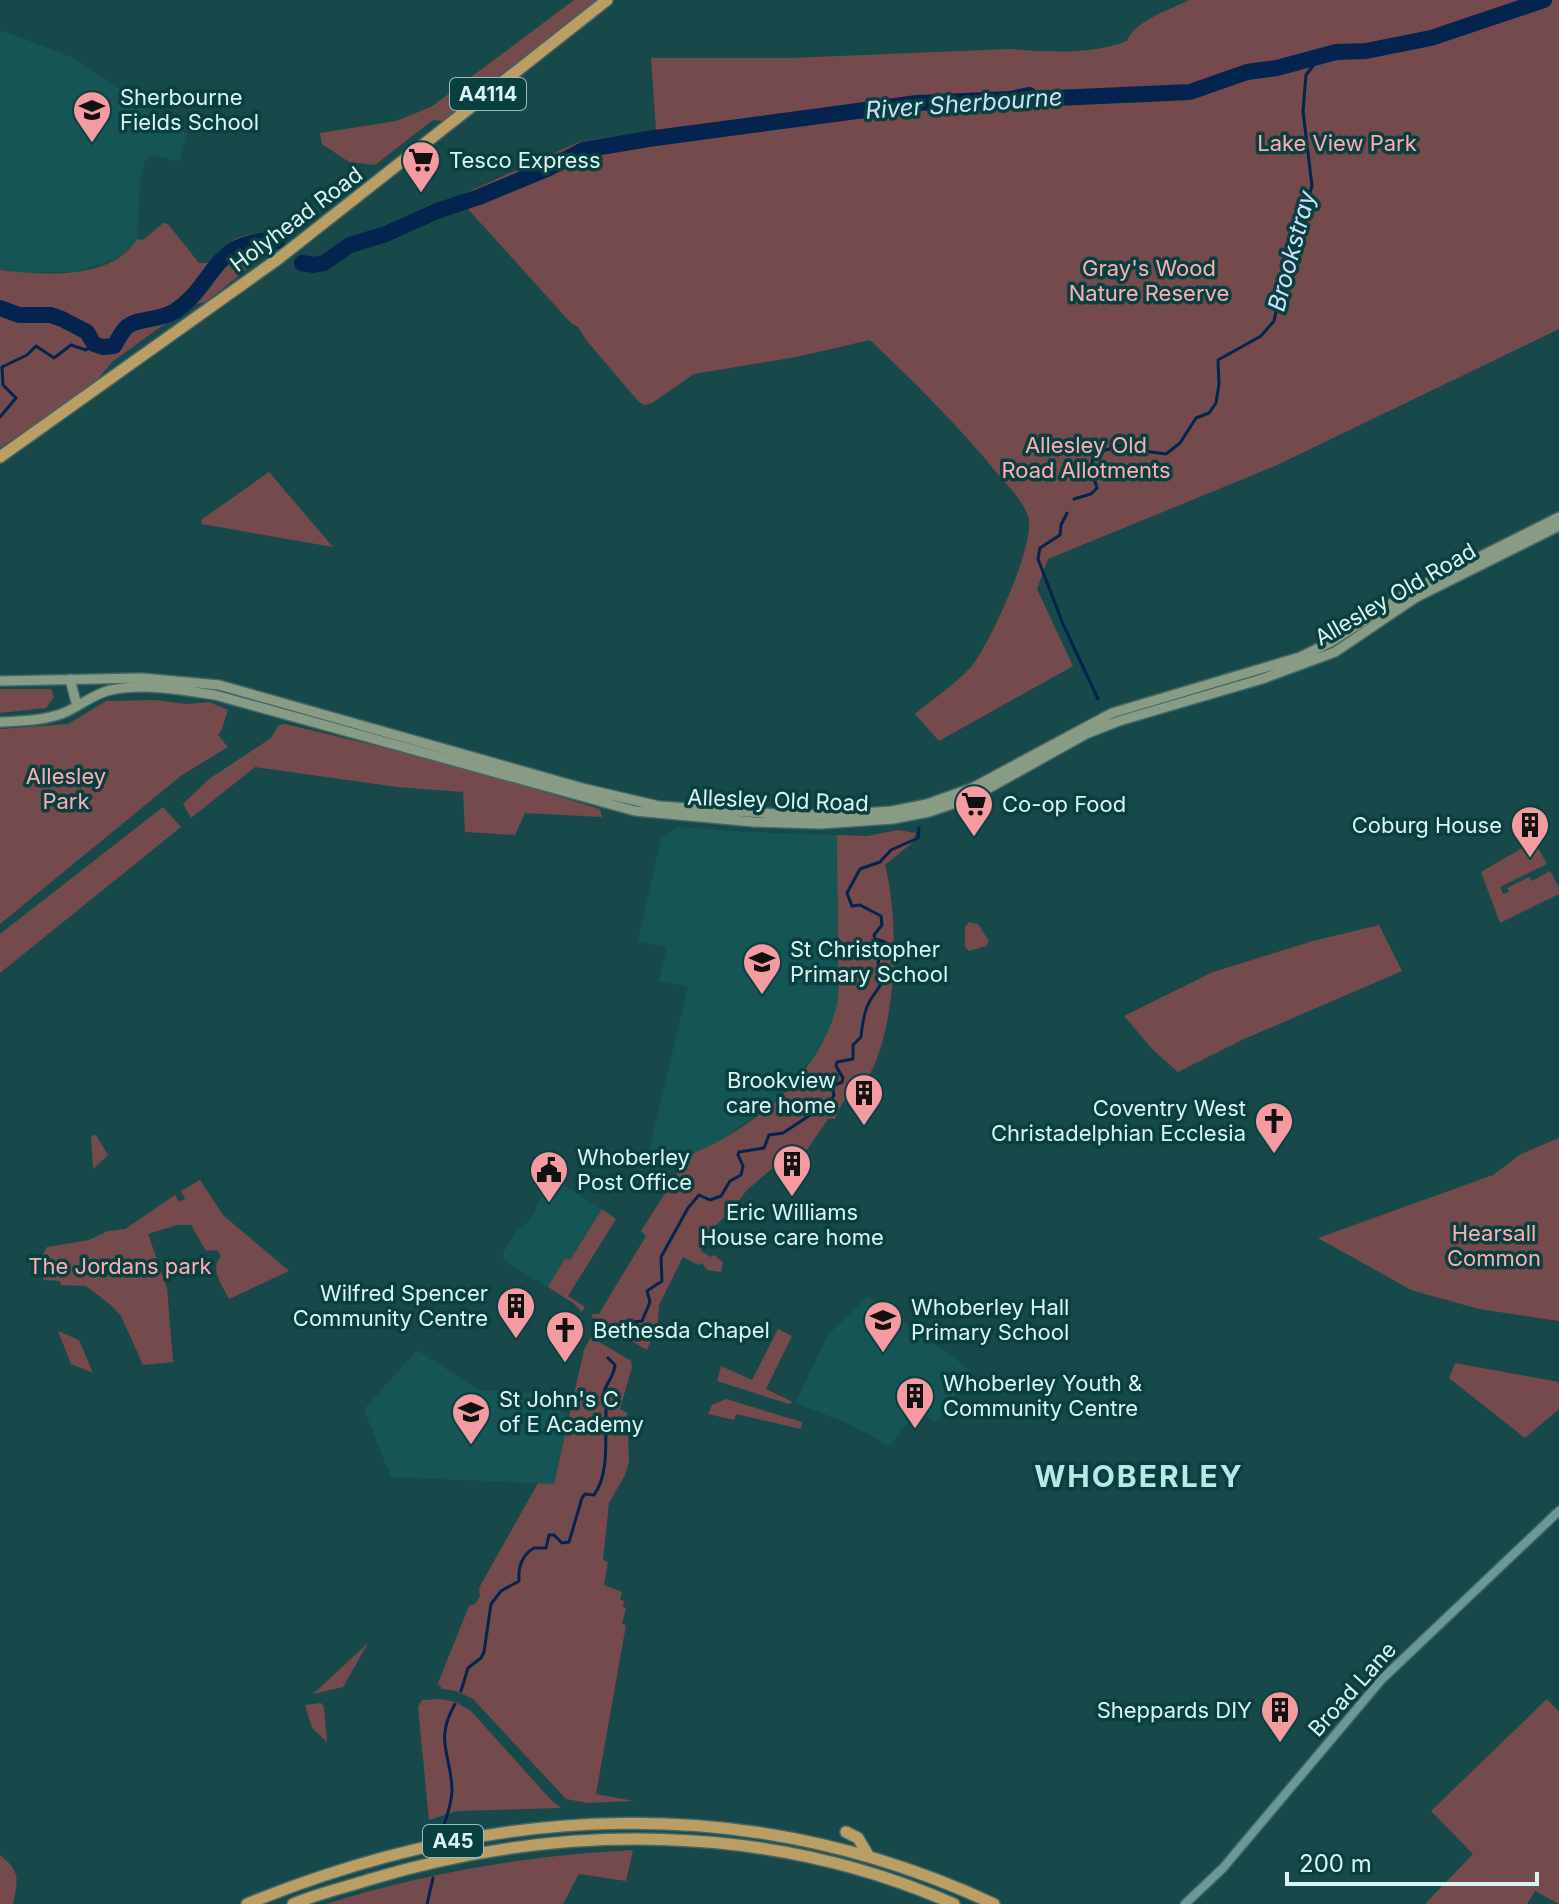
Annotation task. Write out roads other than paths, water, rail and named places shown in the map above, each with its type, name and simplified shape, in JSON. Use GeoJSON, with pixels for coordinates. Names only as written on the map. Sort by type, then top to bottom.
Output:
{"type":"FeatureCollection","features":[{"type":"Feature","properties":{"kind":"highway","name":"Holyhead Road"},"geometry":{"type":"LineString","coordinates":[[0,457],[278,259],[607,0]]}},
{"type":"Feature","properties":{"kind":"highway","name":"A45"},"geometry":{"type":"LineString","coordinates":[[247,1904],[302,1882],[419,1848],[508,1832],[579,1824],[729,1827],[817,1842],[932,1876],[994,1904]]}},
{"type":"Feature","properties":{"kind":"highway"},"geometry":{"type":"LineString","coordinates":[[846,1832],[858,1838],[868,1855]]}},
{"type":"Feature","properties":{"kind":"highway","name":"A45"},"geometry":{"type":"LineString","coordinates":[[293,1904],[426,1862],[528,1845],[638,1839],[737,1843],[795,1854],[877,1875],[954,1904]]}},
{"type":"Feature","properties":{"kind":"main road","name":"Allesley Old Road"},"geometry":{"type":"LineString","coordinates":[[0,681],[155,679],[219,685],[605,804],[657,814],[821,824],[893,819],[929,812],[973,797],[1086,734],[1119,721],[1262,679],[1335,652],[1415,598],[1559,517]]}},
{"type":"Feature","properties":{"kind":"main road","name":"Allesley Old Road"},"geometry":{"type":"LineString","coordinates":[[1513,544],[1559,526]]}},
{"type":"Feature","properties":{"kind":"main road"},"geometry":{"type":"LineString","coordinates":[[70,679],[77,706]]}},
{"type":"Feature","properties":{"kind":"main road","name":"Allesley Old Road"},"geometry":{"type":"LineString","coordinates":[[0,722],[35,721],[62,714],[113,689],[187,691],[215,695],[455,757]]}},
{"type":"Feature","properties":{"kind":"street","name":"Broad Lane"},"geometry":{"type":"LineString","coordinates":[[1185,1904],[1231,1858],[1382,1679],[1559,1511]]}},
{"type":"Feature","properties":{"kind":"waterway","name":"River Sherbourne"},"geometry":{"type":"LineString","coordinates":[[302,263],[324,263],[350,245],[479,197],[549,168],[583,150],[917,103],[1010,99],[1029,95],[1033,99],[1190,92],[1247,72],[1277,68],[1336,52],[1366,51],[1431,38],[1544,0]]}},
{"type":"Feature","properties":{"kind":"waterway","name":"Brookstray"},"geometry":{"type":"LineString","coordinates":[[1074,499],[1091,494],[1097,488],[1092,465],[1096,454],[1128,442],[1144,451],[1166,454],[1180,443],[1196,418],[1209,413],[1216,403],[1218,360],[1261,336],[1274,321],[1284,275],[1312,186],[1303,111],[1306,75],[1320,57]]}},
{"type":"Feature","properties":{"kind":"waterway","name":"River Sherbourne"},"geometry":{"type":"LineString","coordinates":[[0,308],[19,315],[51,315],[87,332],[94,344],[114,346],[132,323],[175,311],[189,300],[227,254],[256,242],[277,241]]}},
{"type":"Feature","properties":{"kind":"waterway"},"geometry":{"type":"LineString","coordinates":[[0,417],[16,398],[3,385],[2,367],[27,355],[36,346],[54,358],[71,345],[86,350],[94,344]]}},
{"type":"Feature","properties":{"kind":"waterway","name":"Brookstray"},"geometry":{"type":"LineString","coordinates":[[1067,513],[1060,535],[1040,548],[1038,559],[1063,624],[1098,699]]}},
{"type":"Feature","properties":{"kind":"waterway","name":"Brookstray"},"geometry":{"type":"LineString","coordinates":[[622,1331],[634,1322],[642,1321],[650,1302],[647,1291],[662,1281],[661,1257],[688,1208],[699,1195],[710,1200],[721,1196],[730,1181],[741,1175],[743,1166],[739,1152],[764,1148],[769,1135],[783,1133],[830,1102],[834,1095],[832,1086],[842,1082],[837,1062],[853,1059],[853,1045],[861,1037],[867,1007],[882,982],[879,958],[886,955],[888,949],[885,942],[875,939],[874,935],[882,925],[881,916],[860,905],[852,906],[847,893],[860,869],[880,862],[891,850],[918,838],[919,828]]}},
{"type":"Feature","properties":{"kind":"waterway","name":"Brookstray"},"geometry":{"type":"LineString","coordinates":[[461,1691],[468,1668],[484,1652],[491,1604],[501,1591],[519,1581],[524,1558],[534,1548],[546,1548],[549,1535],[554,1535],[562,1543],[569,1542],[582,1498],[585,1494],[594,1495],[600,1485],[606,1449],[607,1398],[604,1392],[615,1365],[608,1358]]}},
{"type":"Feature","properties":{"kind":"waterway","name":"Brookstray"},"geometry":{"type":"LineString","coordinates":[[443,1828],[452,1790],[445,1738],[455,1704]]}},
{"type":"Feature","properties":{"kind":"waterway","name":"Brookstray"},"geometry":{"type":"LineString","coordinates":[[427,1904],[433,1878]]}},
{"type":"Feature","properties":{"kind":"place","name":"Sherbourne Fields School"},"geometry":{"type":"Point","coordinates":[92,144]}},
{"type":"Feature","properties":{"kind":"place","name":"Tesco Express"},"geometry":{"type":"Point","coordinates":[421,194]}},
{"type":"Feature","properties":{"kind":"place","name":"Co-op Food"},"geometry":{"type":"Point","coordinates":[974,838]}},
{"type":"Feature","properties":{"kind":"place","name":"Coburg House"},"geometry":{"type":"Point","coordinates":[1530,859]}},
{"type":"Feature","properties":{"kind":"place","name":"St Christopher Primary School"},"geometry":{"type":"Point","coordinates":[762,996]}},
{"type":"Feature","properties":{"kind":"place","name":"Brookview care home"},"geometry":{"type":"Point","coordinates":[864,1127]}},
{"type":"Feature","properties":{"kind":"place","name":"Coventry West Christadelphian Ecclesia"},"geometry":{"type":"Point","coordinates":[1274,1155]}},
{"type":"Feature","properties":{"kind":"place","name":"Eric Williams House care home"},"geometry":{"type":"Point","coordinates":[792,1198]}},
{"type":"Feature","properties":{"kind":"place","name":"Whoberley Post Office"},"geometry":{"type":"Point","coordinates":[549,1204]}},
{"type":"Feature","properties":{"kind":"place","name":"Wilfred Spencer Community Centre"},"geometry":{"type":"Point","coordinates":[516,1340]}},
{"type":"Feature","properties":{"kind":"place","name":"Whoberley Hall Primary School"},"geometry":{"type":"Point","coordinates":[883,1354]}},
{"type":"Feature","properties":{"kind":"place","name":"Bethesda Chapel"},"geometry":{"type":"Point","coordinates":[565,1364]}},
{"type":"Feature","properties":{"kind":"place","name":"Whoberley Youth & Community Centre"},"geometry":{"type":"Point","coordinates":[915,1430]}},
{"type":"Feature","properties":{"kind":"place","name":"St John's C of E Academy"},"geometry":{"type":"Point","coordinates":[471,1446]}},
{"type":"Feature","properties":{"kind":"place","name":"Sheppards DIY"},"geometry":{"type":"Point","coordinates":[1280,1744]}},
{"type":"Feature","properties":{"kind":"district","name":"WHOBERLEY"},"geometry":{"type":"Point","coordinates":[1139,1477]}},
{"type":"Feature","properties":{"kind":"park label","name":"Lake View Park"},"geometry":{"type":"Point","coordinates":[1337,143]}},
{"type":"Feature","properties":{"kind":"park label","name":"Gray's Wood Nature Reserve"},"geometry":{"type":"Point","coordinates":[1149,280]}},
{"type":"Feature","properties":{"kind":"park label","name":"Allesley Old Road Allotments"},"geometry":{"type":"Point","coordinates":[1086,458]}},
{"type":"Feature","properties":{"kind":"park label","name":"Allesley Park"},"geometry":{"type":"Point","coordinates":[66,788]}},
{"type":"Feature","properties":{"kind":"park label","name":"Hearsall Common"},"geometry":{"type":"Point","coordinates":[1494,1246]}},
{"type":"Feature","properties":{"kind":"park label","name":"The Jordans park"},"geometry":{"type":"Point","coordinates":[120,1266]}}]}
